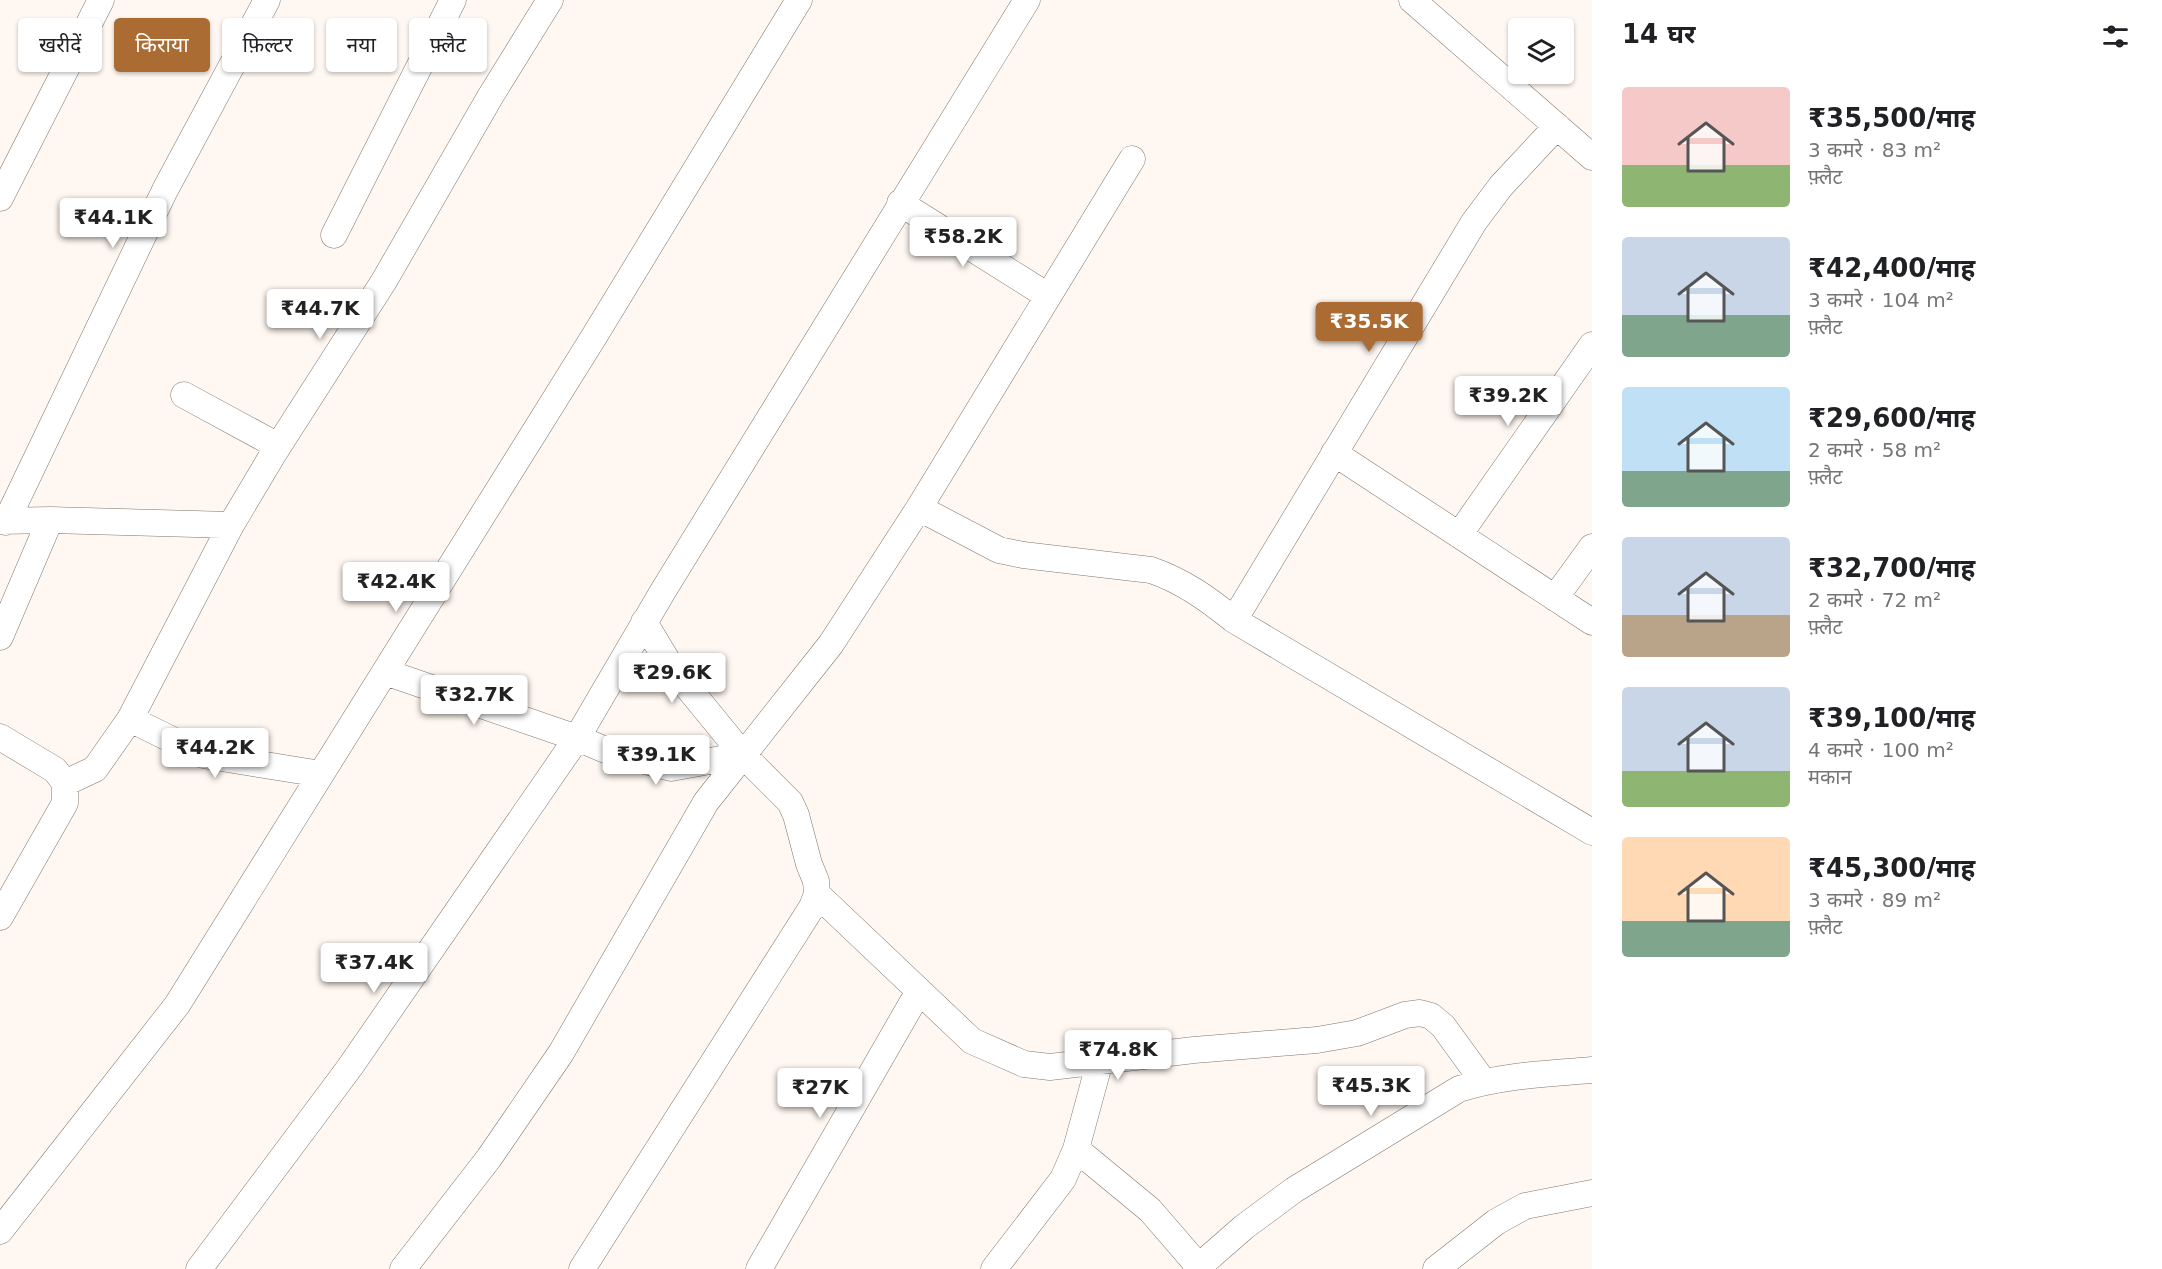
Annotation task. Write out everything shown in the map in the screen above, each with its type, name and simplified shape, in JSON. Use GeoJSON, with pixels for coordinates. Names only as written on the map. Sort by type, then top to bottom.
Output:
{"type":"FeatureCollection","features":[{"type":"Feature","properties":{"kind":"street"},"geometry":{"type":"LineString","coordinates":[[0,198],[101,0]]}},
{"type":"Feature","properties":{"kind":"street"},"geometry":{"type":"LineString","coordinates":[[231,525],[50,520],[3,521],[165,190],[267,0]]}},
{"type":"Feature","properties":{"kind":"street"},"geometry":{"type":"LineString","coordinates":[[334,235],[453,0]]}},
{"type":"Feature","properties":{"kind":"street"},"geometry":{"type":"LineString","coordinates":[[65,783],[95,769],[130,719],[231,525],[278,446],[384,281],[490,97],[550,0]]}},
{"type":"Feature","properties":{"kind":"street"},"geometry":{"type":"LineString","coordinates":[[0,1231],[177,1005],[595,335],[799,0]]}},
{"type":"Feature","properties":{"kind":"street"},"geometry":{"type":"LineString","coordinates":[[200,1269],[350,1067],[577,738],[644,622],[1027,0]]}},
{"type":"Feature","properties":{"kind":"street"},"geometry":{"type":"LineString","coordinates":[[1412,0],[1592,157]]}},
{"type":"Feature","properties":{"kind":"street"},"geometry":{"type":"LineString","coordinates":[[1234,620],[1474,222],[1501,186],[1557,126]]}},
{"type":"Feature","properties":{"kind":"street"},"geometry":{"type":"LineString","coordinates":[[403,1269],[489,1158],[561,1053],[706,802],[831,644],[919,508],[1132,159]]}},
{"type":"Feature","properties":{"kind":"street"},"geometry":{"type":"LineString","coordinates":[[900,203],[1048,296]]}},
{"type":"Feature","properties":{"kind":"street"},"geometry":{"type":"LineString","coordinates":[[1459,535],[1592,345]]}},
{"type":"Feature","properties":{"kind":"street"},"geometry":{"type":"LineString","coordinates":[[184,395],[278,446]]}},
{"type":"Feature","properties":{"kind":"street"},"geometry":{"type":"LineString","coordinates":[[1334,453],[1592,622]]}},
{"type":"Feature","properties":{"kind":"street"},"geometry":{"type":"LineString","coordinates":[[919,508],[999,550],[1023,555],[1151,570],[1171,577],[1198,592],[1234,620],[1589,823]]}},
{"type":"Feature","properties":{"kind":"street"},"geometry":{"type":"LineString","coordinates":[[0,637],[50,520]]}},
{"type":"Feature","properties":{"kind":"street"},"geometry":{"type":"LineString","coordinates":[[1555,598],[1592,547]]}},
{"type":"Feature","properties":{"kind":"street"},"geometry":{"type":"LineString","coordinates":[[582,1269],[812,907],[817,894],[816,881],[790,802],[743,755],[671,667],[644,622]]}},
{"type":"Feature","properties":{"kind":"street"},"geometry":{"type":"LineString","coordinates":[[385,672],[577,738],[608,751],[671,768],[743,755]]}},
{"type":"Feature","properties":{"kind":"street"},"geometry":{"type":"LineString","coordinates":[[130,719],[203,755],[321,774]]}},
{"type":"Feature","properties":{"kind":"street"},"geometry":{"type":"LineString","coordinates":[[0,736],[55,770],[65,783],[65,803],[0,917]]}},
{"type":"Feature","properties":{"kind":"street"},"geometry":{"type":"LineString","coordinates":[[817,894],[972,1041],[1024,1064],[1050,1067],[1194,1050],[1317,1040],[1357,1034],[1405,1015],[1420,1013],[1431,1016],[1443,1026],[1483,1081]]}},
{"type":"Feature","properties":{"kind":"street"},"geometry":{"type":"LineString","coordinates":[[759,1269],[919,991]]}},
{"type":"Feature","properties":{"kind":"street"},"geometry":{"type":"LineString","coordinates":[[994,1269],[1063,1179],[1077,1149],[1100,1061]]}},
{"type":"Feature","properties":{"kind":"street"},"geometry":{"type":"LineString","coordinates":[[1077,1149],[1150,1210],[1198,1268],[1244,1227],[1294,1190],[1459,1089],[1483,1081],[1514,1076],[1592,1070]]}},
{"type":"Feature","properties":{"kind":"street"},"geometry":{"type":"LineString","coordinates":[[1436,1269],[1496,1222],[1526,1206],[1592,1193]]}}]}
